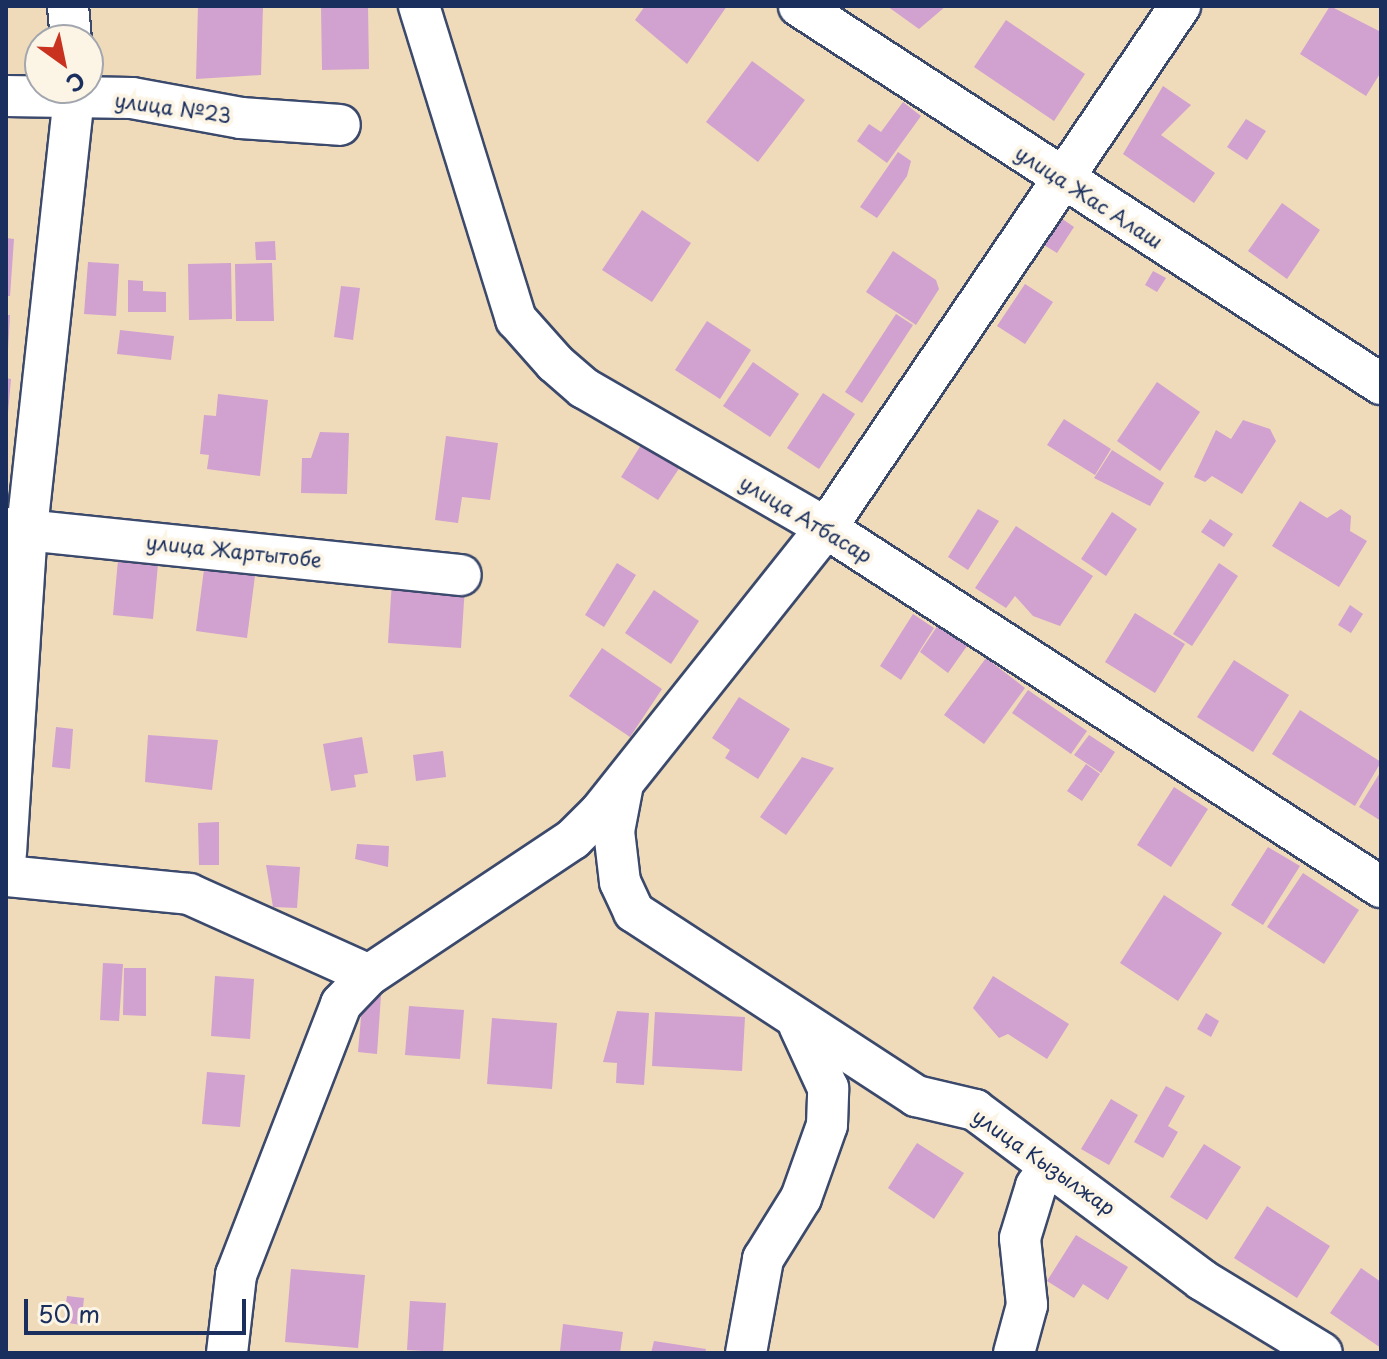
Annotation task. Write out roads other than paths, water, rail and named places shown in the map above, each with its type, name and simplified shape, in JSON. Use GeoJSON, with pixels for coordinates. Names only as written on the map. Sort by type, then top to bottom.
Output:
{"type":"FeatureCollection","features":[{"type":"Feature","properties":{"kind":"street","name":"улица Атбасар"},"geometry":{"type":"LineString","coordinates":[[419,6],[516,319],[584,388],[826,528],[1381,887]]}},
{"type":"Feature","properties":{"kind":"street","name":"улица Жас Алаш"},"geometry":{"type":"LineString","coordinates":[[799,6],[1059,178],[1381,384]]}},
{"type":"Feature","properties":{"kind":"street"},"geometry":{"type":"LineString","coordinates":[[227,1353],[236,1275],[327,1026],[369,975],[573,839],[625,779],[826,528],[1059,178],[1180,6]]}},
{"type":"Feature","properties":{"kind":"street","name":"улица №23"},"geometry":{"type":"LineString","coordinates":[[104,96],[241,118],[340,125]]}},
{"type":"Feature","properties":{"kind":"street"},"geometry":{"type":"LineString","coordinates":[[6,853],[16,529],[74,104]]}},
{"type":"Feature","properties":{"kind":"street","name":"улица Жартытобе"},"geometry":{"type":"LineString","coordinates":[[16,529],[461,575]]}},
{"type":"Feature","properties":{"kind":"street","name":"улица Кызылжар"},"geometry":{"type":"LineString","coordinates":[[625,779],[614,831],[620,882],[634,912],[799,1025],[916,1096],[975,1110],[1202,1280],[1322,1353]]}},
{"type":"Feature","properties":{"kind":"street"},"geometry":{"type":"LineString","coordinates":[[6,876],[189,894],[369,975]]}},
{"type":"Feature","properties":{"kind":"street"},"geometry":{"type":"LineString","coordinates":[[746,1353],[763,1259],[806,1187],[827,1125],[828,1088],[799,1025]]}},
{"type":"Feature","properties":{"kind":"street"},"geometry":{"type":"LineString","coordinates":[[1014,1353],[1027,1305],[1020,1238],[1036,1186],[1050,1166]]}}]}
